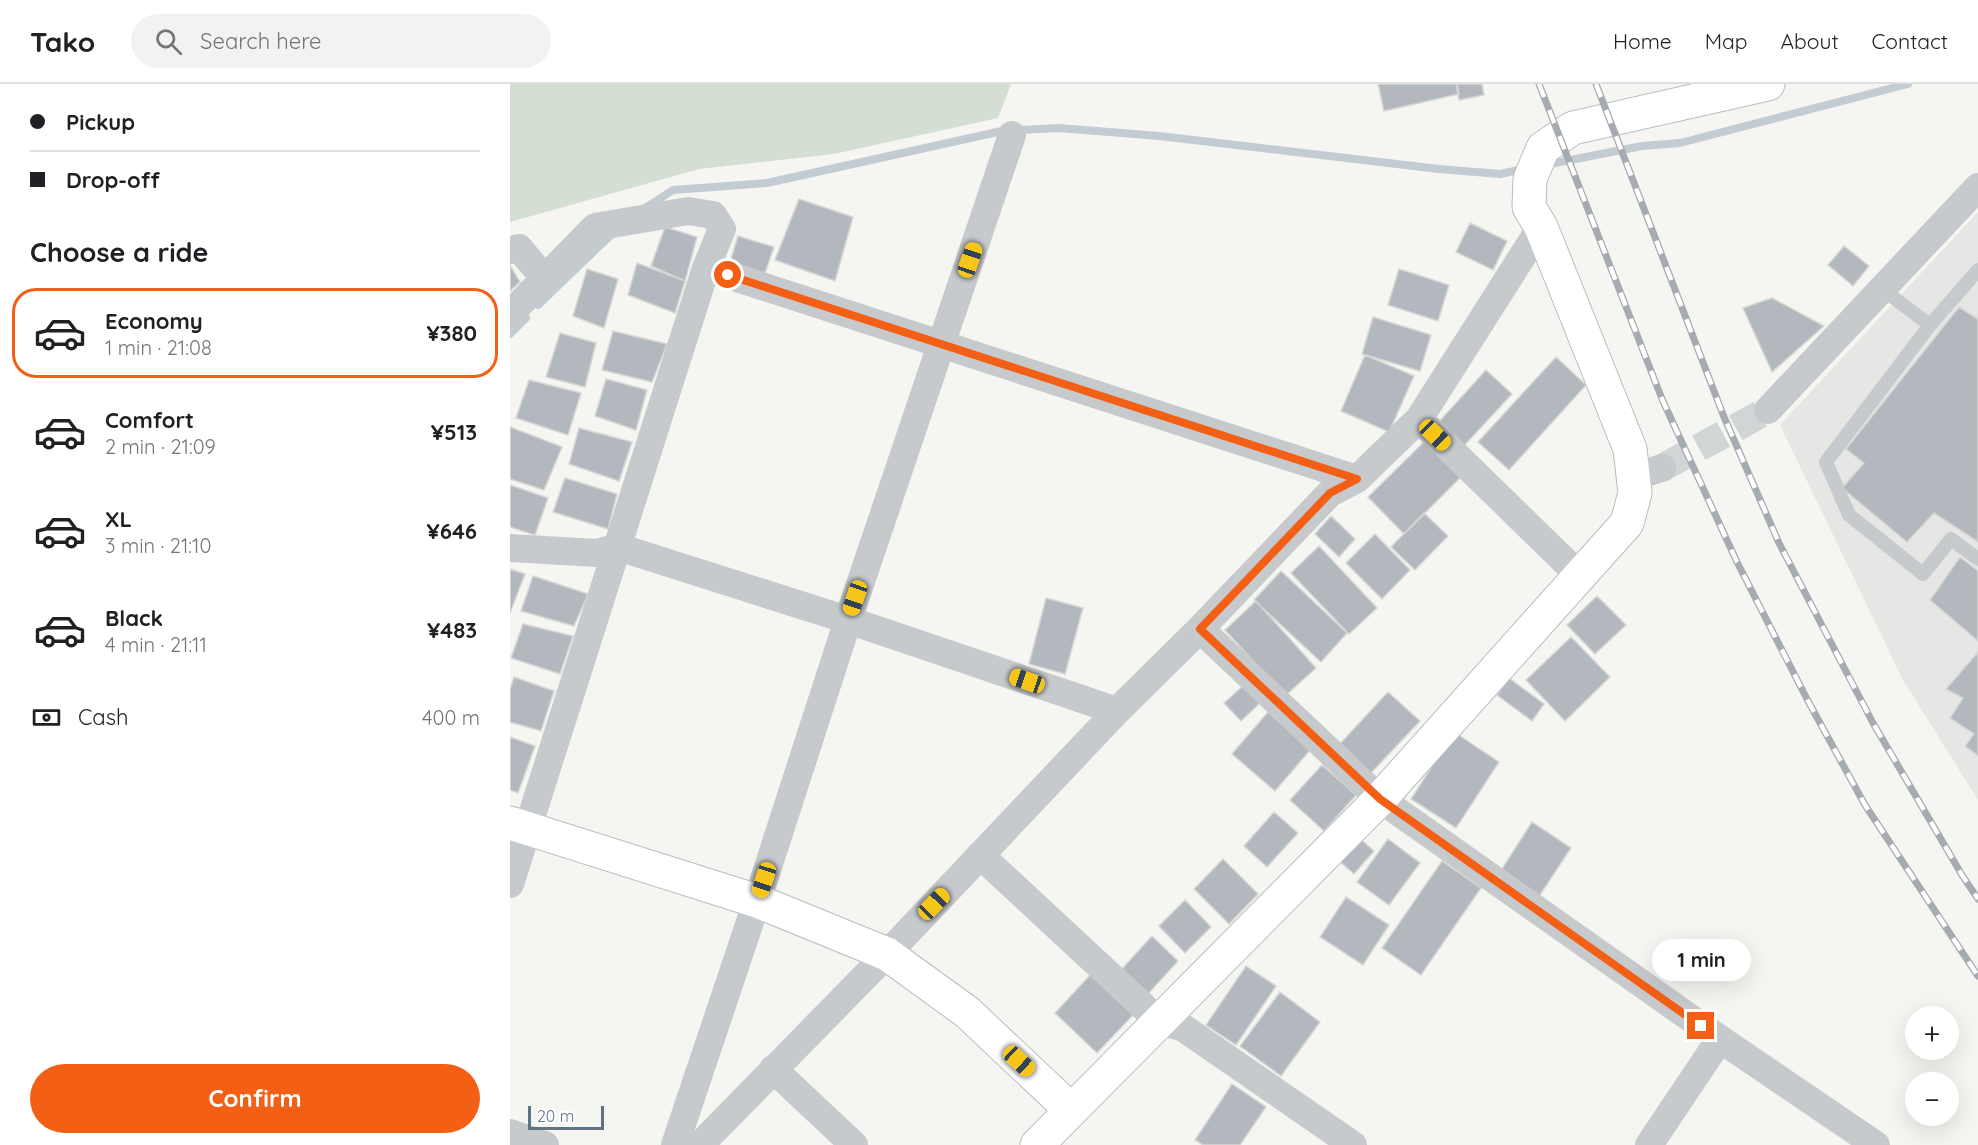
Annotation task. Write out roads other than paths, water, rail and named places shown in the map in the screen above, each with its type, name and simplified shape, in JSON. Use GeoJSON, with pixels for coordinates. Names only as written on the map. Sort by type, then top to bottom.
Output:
{"type":"FeatureCollection","features":[{"type":"Feature","properties":{"kind":"street"},"geometry":{"type":"LineString","coordinates":[[1037,1145],[1380,799],[1627,524],[1635,493],[1648,473],[1630,449],[1541,227],[1528,207],[1530,179],[1543,148],[1573,128],[1768,84]]}},
{"type":"Feature","properties":{"kind":"street"},"geometry":{"type":"LineString","coordinates":[[675,1145],[848,620],[1012,135]]}},
{"type":"Feature","properties":{"kind":"street"},"geometry":{"type":"LineString","coordinates":[[1768,410],[1978,187]]}},
{"type":"Feature","properties":{"kind":"street"},"geometry":{"type":"LineString","coordinates":[[510,314],[595,227],[688,211],[713,215],[722,229],[706,268],[618,547],[519,826],[510,884]]}},
{"type":"Feature","properties":{"kind":"street"},"geometry":{"type":"LineString","coordinates":[[700,1145],[1330,493],[1357,479],[1419,419],[1541,227]]}},
{"type":"Feature","properties":{"kind":"street"},"geometry":{"type":"LineString","coordinates":[[510,250],[519,248],[545,279]]}},
{"type":"Feature","properties":{"kind":"street"},"geometry":{"type":"LineString","coordinates":[[706,268],[1357,479]]}},
{"type":"Feature","properties":{"kind":"street"},"geometry":{"type":"LineString","coordinates":[[1419,419],[1580,576]]}},
{"type":"Feature","properties":{"kind":"street"},"geometry":{"type":"LineString","coordinates":[[510,548],[597,553],[618,547],[848,620],[1117,711]]}},
{"type":"Feature","properties":{"kind":"street"},"geometry":{"type":"LineString","coordinates":[[1200,629],[1380,799],[1720,1039],[1876,1145]]}},
{"type":"Feature","properties":{"kind":"street"},"geometry":{"type":"LineString","coordinates":[[519,826],[757,901],[887,954],[967,1012],[1071,1110]]}},
{"type":"Feature","properties":{"kind":"street"},"geometry":{"type":"LineString","coordinates":[[980,855],[1160,1022],[1182,1027],[1353,1145]]}},
{"type":"Feature","properties":{"kind":"street"},"geometry":{"type":"LineString","coordinates":[[1649,1145],[1720,1039]]}},
{"type":"Feature","properties":{"kind":"street"},"geometry":{"type":"LineString","coordinates":[[773,1069],[854,1145]]}},
{"type":"Feature","properties":{"kind":"street"},"geometry":{"type":"LineString","coordinates":[[510,1133],[545,1145]]}},
{"type":"Feature","properties":{"kind":"lane"},"geometry":{"type":"LineString","coordinates":[[1978,270],[1930,325],[1826,462],[1849,515],[1923,574],[1951,539],[1978,559]]}},
{"type":"Feature","properties":{"kind":"lane"},"geometry":{"type":"LineString","coordinates":[[1882,289],[1930,325]]}},
{"type":"Feature","properties":{"kind":"waterway"},"geometry":{"type":"LineString","coordinates":[[1545,165],[1642,146],[1680,143],[1908,84]]}},
{"type":"Feature","properties":{"kind":"waterway"},"geometry":{"type":"LineString","coordinates":[[645,208],[673,190],[767,183],[1002,131],[1059,128],[1159,136],[1439,169],[1500,174],[1524,169]]}},
{"type":"Feature","properties":{"kind":"waterway"},"geometry":{"type":"LineString","coordinates":[[538,305],[614,232]]}},
{"type":"Feature","properties":{"kind":"waterway"},"geometry":{"type":"LineString","coordinates":[[510,334],[526,318]]}},
{"type":"Feature","properties":{"kind":"tunnel"},"geometry":{"type":"LineString","coordinates":[[1662,468],[1768,410]]}},
{"type":"Feature","properties":{"kind":"railway"},"geometry":{"type":"LineString","coordinates":[[1539,84],[1662,399],[1737,562],[1808,701],[1865,805],[1978,976]]}},
{"type":"Feature","properties":{"kind":"railway"},"geometry":{"type":"LineString","coordinates":[[1596,84],[1724,417],[1779,543],[1873,723],[1978,899]]}}]}
